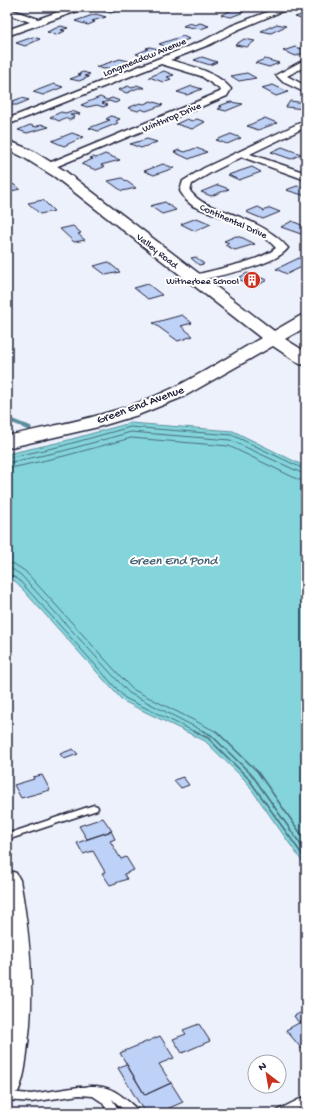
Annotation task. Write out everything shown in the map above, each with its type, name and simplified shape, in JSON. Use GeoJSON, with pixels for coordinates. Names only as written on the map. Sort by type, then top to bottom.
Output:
{"type":"FeatureCollection","features":[{"type":"Feature","properties":{"kind":"main road","name":"Valley Road"},"geometry":{"type":"LineString","coordinates":[[7,144],[28,154],[48,167],[106,209],[274,338],[306,360]]}},
{"type":"Feature","properties":{"kind":"main road","name":"Green End Avenue"},"geometry":{"type":"LineString","coordinates":[[7,442],[91,423],[131,411],[177,393],[306,320]]}},
{"type":"Feature","properties":{"kind":"main road"},"geometry":{"type":"LineString","coordinates":[[7,880],[14,915],[18,954],[18,1000],[14,1051],[7,1083]]}},
{"type":"Feature","properties":{"kind":"street"},"geometry":{"type":"LineString","coordinates":[[7,33],[80,7]]}},
{"type":"Feature","properties":{"kind":"street","name":"Longmeadow Avenue"},"geometry":{"type":"LineString","coordinates":[[7,122],[214,40],[234,28],[288,7]]}},
{"type":"Feature","properties":{"kind":"street"},"geometry":{"type":"LineString","coordinates":[[7,11],[39,22]]}},
{"type":"Feature","properties":{"kind":"street","name":"Winthrop Drive"},"geometry":{"type":"LineString","coordinates":[[48,167],[224,94],[226,89],[215,79],[205,74],[161,61]]}},
{"type":"Feature","properties":{"kind":"street"},"geometry":{"type":"LineString","coordinates":[[306,62],[282,75],[286,80],[306,90]]}},
{"type":"Feature","properties":{"kind":"street","name":"Continental Drive"},"geometry":{"type":"LineString","coordinates":[[195,278],[268,258],[280,252],[282,248],[279,242],[266,233],[197,204],[185,191],[188,183],[208,170],[306,123]]}},
{"type":"Feature","properties":{"kind":"street"},"geometry":{"type":"LineString","coordinates":[[242,154],[306,177]]}},
{"type":"Feature","properties":{"kind":"lane"},"geometry":{"type":"LineString","coordinates":[[7,837],[94,808]]}},
{"type":"Feature","properties":{"kind":"lane"},"geometry":{"type":"LineString","coordinates":[[7,1096],[31,1098],[100,1089],[110,1091],[134,1113]]}},
{"type":"Feature","properties":{"kind":"lane"},"geometry":{"type":"LineString","coordinates":[[79,1091],[95,1092],[106,1099],[115,1113]]}},
{"type":"Feature","properties":{"kind":"lane"},"geometry":{"type":"LineString","coordinates":[[282,1113],[305,1103]]}},
{"type":"Feature","properties":{"kind":"water","name":"Green End Pond"},"geometry":{"type":"Polygon","coordinates":[[[130,423],[233,431],[306,467],[306,867],[245,780],[205,741],[123,701],[15,581],[7,577],[7,454],[61,442],[130,423]]]}},
{"type":"Feature","properties":{"kind":"building"},"geometry":{"type":"Polygon","coordinates":[[[113,7],[123,8],[111,13],[103,11],[113,7]]]}},
{"type":"Feature","properties":{"kind":"building"},"geometry":{"type":"Polygon","coordinates":[[[234,9],[244,12],[231,17],[221,15],[234,9]]]}},
{"type":"Feature","properties":{"kind":"building"},"geometry":{"type":"Polygon","coordinates":[[[96,14],[106,17],[92,21],[95,22],[88,25],[75,21],[96,14]]]}},
{"type":"Feature","properties":{"kind":"building"},"geometry":{"type":"Polygon","coordinates":[[[305,14],[306,19],[304,20],[295,17],[305,14]]]}},
{"type":"Feature","properties":{"kind":"building"},"geometry":{"type":"Polygon","coordinates":[[[190,23],[195,25],[200,23],[209,26],[201,29],[183,26],[190,23]]]}},
{"type":"Feature","properties":{"kind":"building"},"geometry":{"type":"Polygon","coordinates":[[[277,24],[286,26],[271,33],[261,31],[277,24]]]}},
{"type":"Feature","properties":{"kind":"building"},"geometry":{"type":"Polygon","coordinates":[[[61,26],[68,28],[61,30],[65,31],[56,35],[47,32],[61,26]]]}},
{"type":"Feature","properties":{"kind":"building"},"geometry":{"type":"Polygon","coordinates":[[[183,36],[189,39],[167,47],[159,44],[183,36]]]}},
{"type":"Feature","properties":{"kind":"building"},"geometry":{"type":"Polygon","coordinates":[[[33,37],[40,39],[25,46],[16,43],[33,37]]]}},
{"type":"Feature","properties":{"kind":"building"},"geometry":{"type":"Polygon","coordinates":[[[244,39],[255,41],[247,47],[235,45],[244,39]]]}},
{"type":"Feature","properties":{"kind":"building"},"geometry":{"type":"Polygon","coordinates":[[[150,47],[158,49],[151,52],[154,53],[144,57],[136,54],[148,49],[146,48],[150,47]]]}},
{"type":"Feature","properties":{"kind":"building"},"geometry":{"type":"Polygon","coordinates":[[[295,47],[306,50],[306,52],[296,56],[283,51],[295,47]]]}},
{"type":"Feature","properties":{"kind":"building"},"geometry":{"type":"Polygon","coordinates":[[[202,57],[217,62],[210,65],[194,60],[202,57]]]}},
{"type":"Feature","properties":{"kind":"building"},"geometry":{"type":"Polygon","coordinates":[[[120,59],[129,61],[112,69],[96,67],[120,59]]]}},
{"type":"Feature","properties":{"kind":"building"},"geometry":{"type":"Polygon","coordinates":[[[265,59],[279,63],[269,67],[255,63],[265,59]]]}},
{"type":"Feature","properties":{"kind":"building"},"geometry":{"type":"Polygon","coordinates":[[[164,71],[174,75],[167,77],[171,79],[163,82],[149,77],[164,71]]]}},
{"type":"Feature","properties":{"kind":"building"},"geometry":{"type":"Polygon","coordinates":[[[83,72],[90,74],[85,76],[89,77],[79,81],[70,79],[81,75],[78,74],[83,72]]]}},
{"type":"Feature","properties":{"kind":"building"},"geometry":{"type":"Polygon","coordinates":[[[247,73],[256,78],[239,81],[231,76],[247,73]]]}},
{"type":"Feature","properties":{"kind":"building"},"geometry":{"type":"Polygon","coordinates":[[[54,84],[63,87],[43,95],[33,92],[54,84]]]}},
{"type":"Feature","properties":{"kind":"building"},"geometry":{"type":"Polygon","coordinates":[[[137,85],[145,88],[138,88],[127,93],[118,90],[128,86],[132,88],[137,85]]]}},
{"type":"Feature","properties":{"kind":"building"},"geometry":{"type":"Polygon","coordinates":[[[273,85],[288,92],[276,96],[261,88],[273,85]]]}},
{"type":"Feature","properties":{"kind":"building"},"geometry":{"type":"Polygon","coordinates":[[[192,86],[202,89],[187,95],[177,92],[192,86]]]}},
{"type":"Feature","properties":{"kind":"building"},"geometry":{"type":"Polygon","coordinates":[[[100,97],[107,100],[112,98],[120,101],[115,103],[109,101],[102,103],[108,105],[103,107],[97,105],[87,107],[81,105],[100,97]]]}},
{"type":"Feature","properties":{"kind":"building"},"geometry":{"type":"Polygon","coordinates":[[[21,98],[29,100],[17,105],[7,105],[7,101],[10,102],[21,98]]]}},
{"type":"Feature","properties":{"kind":"building"},"geometry":{"type":"Polygon","coordinates":[[[151,101],[163,105],[146,111],[141,109],[138,111],[128,108],[140,103],[144,104],[151,101]]]}},
{"type":"Feature","properties":{"kind":"building"},"geometry":{"type":"Polygon","coordinates":[[[290,101],[306,103],[306,107],[304,109],[286,107],[290,101]]]}},
{"type":"Feature","properties":{"kind":"building"},"geometry":{"type":"Polygon","coordinates":[[[230,102],[243,104],[226,111],[218,109],[222,107],[219,106],[230,102]]]}},
{"type":"Feature","properties":{"kind":"building"},"geometry":{"type":"Polygon","coordinates":[[[72,111],[80,114],[70,115],[75,117],[69,120],[65,118],[59,121],[50,117],[61,112],[65,113],[72,111]]]}},
{"type":"Feature","properties":{"kind":"building"},"geometry":{"type":"Polygon","coordinates":[[[111,116],[120,119],[116,121],[118,123],[98,131],[89,128],[110,120],[106,119],[111,116]]]}},
{"type":"Feature","properties":{"kind":"building"},"geometry":{"type":"Polygon","coordinates":[[[265,118],[277,123],[258,130],[247,126],[265,118]]]}},
{"type":"Feature","properties":{"kind":"building"},"geometry":{"type":"Polygon","coordinates":[[[187,119],[192,121],[197,119],[205,122],[192,129],[176,124],[187,119]]]}},
{"type":"Feature","properties":{"kind":"building"},"geometry":{"type":"Polygon","coordinates":[[[41,124],[49,127],[27,133],[18,130],[30,125],[36,127],[41,124]]]}},
{"type":"Feature","properties":{"kind":"building"},"geometry":{"type":"Polygon","coordinates":[[[72,133],[83,137],[64,146],[52,141],[72,133]]]}},
{"type":"Feature","properties":{"kind":"building"},"geometry":{"type":"Polygon","coordinates":[[[231,134],[241,138],[227,144],[216,140],[231,134]]]}},
{"type":"Feature","properties":{"kind":"building"},"geometry":{"type":"Polygon","coordinates":[[[147,139],[157,142],[141,148],[130,144],[147,139]]]}},
{"type":"Feature","properties":{"kind":"building"},"geometry":{"type":"Polygon","coordinates":[[[282,147],[301,154],[291,159],[271,152],[282,147]]]}},
{"type":"Feature","properties":{"kind":"building"},"geometry":{"type":"Polygon","coordinates":[[[196,148],[207,152],[189,159],[174,152],[179,150],[185,152],[196,148]]]}},
{"type":"Feature","properties":{"kind":"building"},"geometry":{"type":"Polygon","coordinates":[[[105,154],[120,160],[101,165],[104,167],[96,170],[81,164],[93,159],[90,158],[96,158],[105,154]]]}},
{"type":"Feature","properties":{"kind":"building"},"geometry":{"type":"Polygon","coordinates":[[[163,164],[174,168],[154,175],[144,171],[163,164]]]}},
{"type":"Feature","properties":{"kind":"building"},"geometry":{"type":"Polygon","coordinates":[[[252,167],[261,172],[239,180],[228,175],[252,167]]]}},
{"type":"Feature","properties":{"kind":"building"},"geometry":{"type":"Polygon","coordinates":[[[122,178],[136,188],[122,191],[108,181],[122,178]]]}},
{"type":"Feature","properties":{"kind":"building"},"geometry":{"type":"Polygon","coordinates":[[[7,180],[20,189],[7,192],[7,180]]]}},
{"type":"Feature","properties":{"kind":"building"},"geometry":{"type":"Polygon","coordinates":[[[218,185],[229,189],[211,196],[201,192],[218,185]]]}},
{"type":"Feature","properties":{"kind":"building"},"geometry":{"type":"Polygon","coordinates":[[[297,186],[306,188],[306,196],[286,190],[297,186]]]}},
{"type":"Feature","properties":{"kind":"building"},"geometry":{"type":"Polygon","coordinates":[[[43,200],[54,211],[40,214],[28,203],[43,200]]]}},
{"type":"Feature","properties":{"kind":"building"},"geometry":{"type":"Polygon","coordinates":[[[165,202],[176,210],[162,214],[150,206],[165,202]]]}},
{"type":"Feature","properties":{"kind":"building"},"geometry":{"type":"Polygon","coordinates":[[[258,207],[264,210],[263,211],[270,208],[280,212],[263,219],[246,212],[258,207]]]}},
{"type":"Feature","properties":{"kind":"building"},"geometry":{"type":"Polygon","coordinates":[[[197,218],[211,224],[195,231],[181,224],[197,218]]]}},
{"type":"Feature","properties":{"kind":"building"},"geometry":{"type":"Polygon","coordinates":[[[292,221],[306,227],[306,232],[301,234],[281,227],[292,221]]]}},
{"type":"Feature","properties":{"kind":"building"},"geometry":{"type":"Polygon","coordinates":[[[73,226],[81,233],[78,234],[85,240],[74,242],[60,229],[73,226]]]}},
{"type":"Feature","properties":{"kind":"building"},"geometry":{"type":"Polygon","coordinates":[[[236,236],[255,244],[235,250],[225,245],[229,243],[224,241],[236,236]]]}},
{"type":"Feature","properties":{"kind":"building"},"geometry":{"type":"Polygon","coordinates":[[[196,257],[204,264],[199,265],[191,258],[196,257]]]}},
{"type":"Feature","properties":{"kind":"building"},"geometry":{"type":"Polygon","coordinates":[[[299,258],[306,260],[306,265],[287,274],[276,269],[299,258]]]}},
{"type":"Feature","properties":{"kind":"building"},"geometry":{"type":"Polygon","coordinates":[[[108,262],[120,272],[106,275],[94,266],[108,262]]]}},
{"type":"Feature","properties":{"kind":"building","name":"Witherbee School"},"geometry":{"type":"Polygon","coordinates":[[[247,273],[267,280],[257,286],[237,279],[247,273]]]}},
{"type":"Feature","properties":{"kind":"building"},"geometry":{"type":"Polygon","coordinates":[[[148,284],[162,295],[148,299],[134,288],[148,284]]]}},
{"type":"Feature","properties":{"kind":"building"},"geometry":{"type":"Polygon","coordinates":[[[182,315],[192,323],[181,326],[193,336],[178,341],[153,323],[182,315]]]}},
{"type":"Feature","properties":{"kind":"building"},"geometry":{"type":"Polygon","coordinates":[[[73,749],[78,754],[64,759],[60,754],[73,749]]]}},
{"type":"Feature","properties":{"kind":"building"},"geometry":{"type":"Polygon","coordinates":[[[42,775],[50,790],[21,798],[14,785],[42,775]]]}},
{"type":"Feature","properties":{"kind":"building"},"geometry":{"type":"Polygon","coordinates":[[[183,777],[189,785],[181,788],[174,780],[183,777]]]}},
{"type":"Feature","properties":{"kind":"building"},"geometry":{"type":"Polygon","coordinates":[[[103,818],[112,831],[87,839],[79,826],[103,818]]]}},
{"type":"Feature","properties":{"kind":"building"},"geometry":{"type":"Polygon","coordinates":[[[111,831],[115,839],[110,841],[121,859],[126,857],[134,870],[124,874],[127,879],[110,885],[102,873],[105,872],[93,851],[83,854],[77,843],[111,831]]]}},
{"type":"Feature","properties":{"kind":"building"},"geometry":{"type":"Polygon","coordinates":[[[302,1012],[306,1019],[299,1023],[294,1016],[302,1012]]]}},
{"type":"Feature","properties":{"kind":"building"},"geometry":{"type":"Polygon","coordinates":[[[306,1019],[306,1054],[286,1030],[306,1019]]]}},
{"type":"Feature","properties":{"kind":"building"},"geometry":{"type":"Polygon","coordinates":[[[199,1024],[210,1041],[182,1053],[173,1039],[186,1034],[183,1030],[199,1024]]]}},
{"type":"Feature","properties":{"kind":"building"},"geometry":{"type":"Polygon","coordinates":[[[160,1036],[174,1058],[159,1064],[171,1083],[145,1095],[120,1053],[160,1036]]]}},
{"type":"Feature","properties":{"kind":"building"},"geometry":{"type":"Polygon","coordinates":[[[126,1064],[145,1095],[171,1083],[183,1102],[158,1113],[145,1113],[118,1068],[126,1064]]]}},
{"type":"Feature","properties":{"kind":"waterway"},"geometry":{"type":"LineString","coordinates":[[7,419],[27,427]]}},
{"type":"Feature","properties":{"kind":"waterway"},"geometry":{"type":"LineString","coordinates":[[24,426],[29,428]]}},
{"type":"Feature","properties":{"kind":"place","name":"Witherbee School"},"geometry":{"type":"Point","coordinates":[252,280]}}]}
